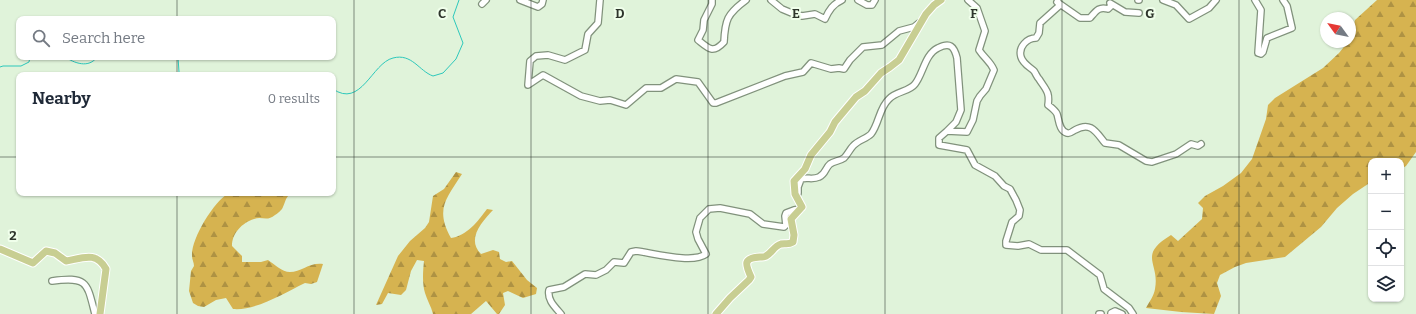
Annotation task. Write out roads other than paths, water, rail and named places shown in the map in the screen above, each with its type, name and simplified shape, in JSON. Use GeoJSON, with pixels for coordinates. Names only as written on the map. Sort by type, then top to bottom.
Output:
{"type":"FeatureCollection","features":[{"type":"Feature","properties":{"kind":"main road"},"geometry":{"type":"LineString","coordinates":[[716,314],[751,277],[746,265],[750,259],[766,257],[781,244],[790,244],[793,242],[794,232],[791,219],[802,207],[795,194],[794,181],[805,169],[811,155],[821,145],[835,122],[856,97],[865,91],[881,72],[899,60],[920,23],[934,4],[941,0]]}},
{"type":"Feature","properties":{"kind":"main road"},"geometry":{"type":"LineString","coordinates":[[0,249],[33,263],[46,251],[55,253],[66,261],[92,257],[98,259],[103,263],[106,269],[100,314]]}},
{"type":"Feature","properties":{"kind":"street"},"geometry":{"type":"LineString","coordinates":[[520,0],[538,7],[542,4],[543,0]]}},
{"type":"Feature","properties":{"kind":"street"},"geometry":{"type":"LineString","coordinates":[[600,0],[598,23],[588,34],[585,50],[565,60],[548,55],[536,56],[530,61],[528,84],[544,75],[581,96],[600,101],[610,100],[626,105],[646,88],[661,88],[676,79],[698,82],[713,103],[716,103],[785,76],[803,72],[811,63],[831,69],[844,69],[850,60],[863,47],[882,45],[899,31],[914,27],[919,22],[920,23]]}},
{"type":"Feature","properties":{"kind":"street"},"geometry":{"type":"LineString","coordinates":[[712,0],[712,4],[704,20],[703,30],[698,40],[712,50],[718,49],[724,42],[725,24],[736,7],[746,0]]}},
{"type":"Feature","properties":{"kind":"street"},"geometry":{"type":"LineString","coordinates":[[771,0],[782,9],[794,14],[802,16],[815,14],[825,19],[832,6],[842,0]]}},
{"type":"Feature","properties":{"kind":"street"},"geometry":{"type":"LineString","coordinates":[[858,0],[867,5],[872,5],[875,0]]}},
{"type":"Feature","properties":{"kind":"street"},"geometry":{"type":"LineString","coordinates":[[947,131],[967,132],[973,120],[977,101],[986,89],[994,70],[990,61],[983,56],[979,50],[985,31],[977,8],[968,0]]}},
{"type":"Feature","properties":{"kind":"street"},"geometry":{"type":"LineString","coordinates":[[1163,0],[1176,5],[1189,18],[1209,8],[1216,0]]}},
{"type":"Feature","properties":{"kind":"street"},"geometry":{"type":"LineString","coordinates":[[1255,0],[1261,10],[1259,44],[1257,52],[1258,54],[1261,54],[1267,38],[1292,28],[1287,6],[1283,0]]}},
{"type":"Feature","properties":{"kind":"street"},"geometry":{"type":"LineString","coordinates":[[1057,1],[1080,18],[1090,18],[1097,9],[1108,9],[1111,6],[1110,3],[1125,12],[1139,13]]}},
{"type":"Feature","properties":{"kind":"street"},"geometry":{"type":"LineString","coordinates":[[1057,1],[1059,6],[1040,23],[1039,33],[1036,38],[1027,40],[1021,54],[1024,62],[1035,73],[1048,91],[1048,105],[1057,115],[1059,124],[1063,131],[1070,133],[1082,126],[1086,126],[1095,131],[1106,143],[1119,145],[1146,161],[1152,162],[1176,154],[1191,144],[1198,146],[1201,144]]}},
{"type":"Feature","properties":{"kind":"street"},"geometry":{"type":"LineString","coordinates":[[798,199],[798,187],[801,179],[816,179],[821,176],[831,163],[838,162],[844,158],[853,146],[871,134],[888,99],[912,87],[916,83],[934,51],[947,45],[952,46],[955,50],[957,58],[962,110],[956,122],[939,138],[938,145],[967,150],[975,165],[995,176],[1004,186],[1010,189],[1020,210],[1019,216],[1012,222],[1006,245],[1018,246],[1029,244],[1041,250],[1067,250],[1100,274],[1104,289],[1128,308],[1133,314]]}},
{"type":"Feature","properties":{"kind":"street"},"geometry":{"type":"LineString","coordinates":[[561,314],[552,304],[548,290],[564,287],[585,274],[596,275],[606,270],[614,262],[624,263],[631,252],[636,251],[686,258],[702,257],[706,254],[696,232],[700,218],[709,209],[720,208],[750,214],[763,224],[784,227],[786,225],[786,213],[800,209]]}},
{"type":"Feature","properties":{"kind":"street"},"geometry":{"type":"LineString","coordinates":[[52,281],[81,281],[89,290],[95,314]]}},
{"type":"Feature","properties":{"kind":"street"},"geometry":{"type":"LineString","coordinates":[[1111,314],[1112,311],[1122,314]]}},
{"type":"Feature","properties":{"kind":"waterway"},"geometry":{"type":"LineString","coordinates":[[336,90],[343,94],[351,93],[359,89],[379,68],[393,58],[400,57],[410,60],[428,74],[433,76],[443,73],[456,59],[463,43],[453,17],[459,0]]}},
{"type":"Feature","properties":{"kind":"waterway"},"geometry":{"type":"LineString","coordinates":[[0,67],[21,66],[29,62],[29,60]]}},
{"type":"Feature","properties":{"kind":"waterway"},"geometry":{"type":"LineString","coordinates":[[71,60],[81,64],[90,63],[95,60]]}},
{"type":"Feature","properties":{"kind":"waterway"},"geometry":{"type":"LineString","coordinates":[[178,60],[179,72]]}}]}
